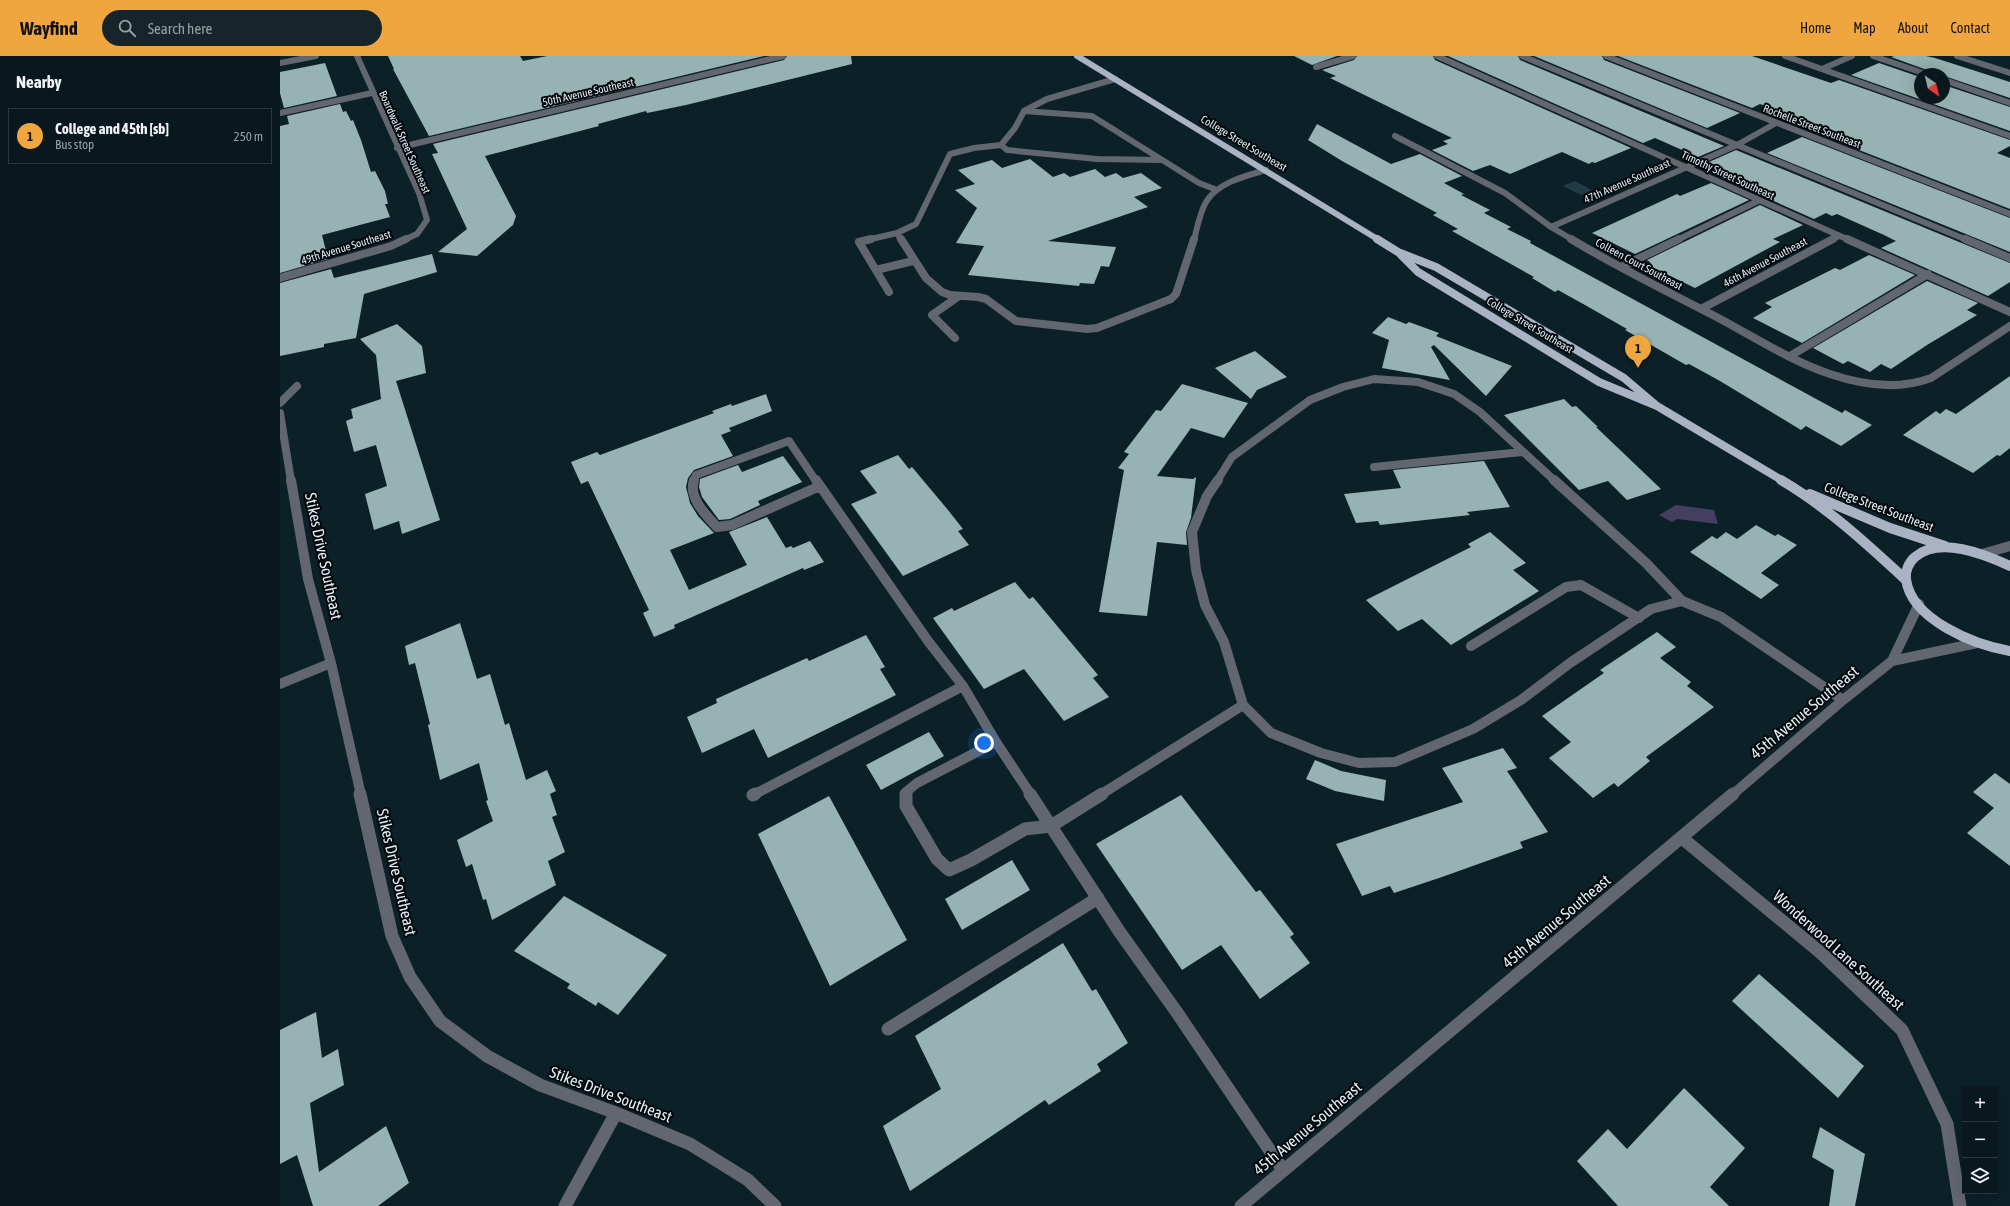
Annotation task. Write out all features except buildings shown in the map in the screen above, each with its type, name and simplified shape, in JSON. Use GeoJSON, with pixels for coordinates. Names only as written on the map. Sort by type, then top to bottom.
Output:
{"type":"FeatureCollection","features":[{"type":"Feature","properties":{"kind":"main road","name":"College Street Southeast"},"geometry":{"type":"LineString","coordinates":[[1077,56],[1398,252],[1436,267],[1617,374],[1657,406],[1799,490],[1867,544],[1906,580]]}},
{"type":"Feature","properties":{"kind":"main road","name":"College Street Southeast"},"geometry":{"type":"LineString","coordinates":[[1398,252],[1418,272],[1599,382],[1657,406]]}},
{"type":"Feature","properties":{"kind":"main road","name":"College Street Southeast"},"geometry":{"type":"LineString","coordinates":[[1799,490],[1890,528],[1950,548]]}},
{"type":"Feature","properties":{"kind":"main road"},"geometry":{"type":"LineString","coordinates":[[2010,566],[1982,554],[1950,548],[1923,552],[1914,558],[1907,567],[1906,580],[1910,591],[1918,604],[1940,624],[1978,643],[2010,651]]}},
{"type":"Feature","properties":{"kind":"street"},"geometry":{"type":"LineString","coordinates":[[280,63],[316,56]]}},
{"type":"Feature","properties":{"kind":"street","name":"Boardwalk Street Southeast"},"geometry":{"type":"LineString","coordinates":[[357,56],[372,93],[419,193],[427,220],[417,234]]}},
{"type":"Feature","properties":{"kind":"street","name":"50th Avenue Southeast"},"geometry":{"type":"LineString","coordinates":[[397,148],[783,56]]}},
{"type":"Feature","properties":{"kind":"street"},"geometry":{"type":"LineString","coordinates":[[1316,67],[1354,56]]}},
{"type":"Feature","properties":{"kind":"street","name":"Timothy Street Southeast"},"geometry":{"type":"LineString","coordinates":[[1437,56],[1687,167],[1758,201],[1928,274],[2010,312]]}},
{"type":"Feature","properties":{"kind":"street"},"geometry":{"type":"LineString","coordinates":[[1522,56],[2010,258]]}},
{"type":"Feature","properties":{"kind":"street","name":"Rochelle Street Southeast"},"geometry":{"type":"LineString","coordinates":[[1606,56],[2010,214]]}},
{"type":"Feature","properties":{"kind":"street"},"geometry":{"type":"LineString","coordinates":[[1785,56],[2010,136]]}},
{"type":"Feature","properties":{"kind":"street"},"geometry":{"type":"LineString","coordinates":[[1822,69],[1852,56]]}},
{"type":"Feature","properties":{"kind":"street"},"geometry":{"type":"LineString","coordinates":[[1873,56],[1914,70]]}},
{"type":"Feature","properties":{"kind":"street"},"geometry":{"type":"LineString","coordinates":[[1957,56],[2010,73]]}},
{"type":"Feature","properties":{"kind":"street"},"geometry":{"type":"LineString","coordinates":[[889,292],[859,242],[897,233],[916,224],[950,154],[974,148],[1002,145],[1015,128],[1024,111],[1047,99],[1115,80]]}},
{"type":"Feature","properties":{"kind":"street"},"geometry":{"type":"LineString","coordinates":[[1950,82],[2010,103]]}},
{"type":"Feature","properties":{"kind":"street"},"geometry":{"type":"LineString","coordinates":[[280,113],[372,93]]}},
{"type":"Feature","properties":{"kind":"street"},"geometry":{"type":"LineString","coordinates":[[1024,111],[1092,116],[1199,182],[1217,190]]}},
{"type":"Feature","properties":{"kind":"street","name":"47th Avenue Southeast"},"geometry":{"type":"LineString","coordinates":[[1551,227],[1737,145],[1776,123]]}},
{"type":"Feature","properties":{"kind":"street","name":"Colleen Court Southeast"},"geometry":{"type":"LineString","coordinates":[[1396,136],[1505,194],[1551,227],[1587,249],[1790,356],[1836,376],[1864,383],[1885,385],[1917,383],[1931,378],[2010,326]]}},
{"type":"Feature","properties":{"kind":"street"},"geometry":{"type":"LineString","coordinates":[[1002,145],[1007,150],[1098,159],[1162,160]]}},
{"type":"Feature","properties":{"kind":"street"},"geometry":{"type":"LineString","coordinates":[[897,233],[913,261],[933,285],[948,294],[986,300],[1007,318],[1016,321],[1087,329],[1097,328],[1171,299],[1176,294],[1206,202],[1217,190],[1266,170]]}},
{"type":"Feature","properties":{"kind":"street"},"geometry":{"type":"LineString","coordinates":[[1621,267],[1758,201]]}},
{"type":"Feature","properties":{"kind":"street","name":"49th Avenue Southeast"},"geometry":{"type":"LineString","coordinates":[[280,278],[392,246],[417,234]]}},
{"type":"Feature","properties":{"kind":"street","name":"46th Avenue Southeast"},"geometry":{"type":"LineString","coordinates":[[1701,309],[1839,236]]}},
{"type":"Feature","properties":{"kind":"street"},"geometry":{"type":"LineString","coordinates":[[876,270],[913,261]]}},
{"type":"Feature","properties":{"kind":"street"},"geometry":{"type":"LineString","coordinates":[[1790,356],[1928,274]]}},
{"type":"Feature","properties":{"kind":"street"},"geometry":{"type":"LineString","coordinates":[[955,338],[932,315],[959,296]]}},
{"type":"Feature","properties":{"kind":"street"},"geometry":{"type":"LineString","coordinates":[[1682,601],[1651,609],[1570,663],[1521,700],[1473,729],[1395,762],[1359,763],[1321,753],[1270,733],[1243,705],[1224,642],[1205,605],[1196,570],[1192,532],[1207,496],[1232,457],[1310,400],[1343,387],[1374,379],[1418,382],[1454,394],[1480,412],[1522,452],[1646,563],[1682,601],[1721,617],[1843,700]]}},
{"type":"Feature","properties":{"kind":"street"},"geometry":{"type":"LineString","coordinates":[[280,403],[297,386]]}},
{"type":"Feature","properties":{"kind":"street","name":"Stikes Drive Southeast"},"geometry":{"type":"LineString","coordinates":[[280,414],[308,579],[331,663],[392,936],[410,977],[440,1020],[487,1056],[540,1085],[616,1113],[690,1144],[748,1180],[775,1206]]}},
{"type":"Feature","properties":{"kind":"street"},"geometry":{"type":"LineString","coordinates":[[820,486],[732,525],[718,527],[706,514],[693,494],[692,481],[696,475],[789,441],[928,640],[963,686],[996,742],[1098,898],[1283,1170]]}},
{"type":"Feature","properties":{"kind":"street"},"geometry":{"type":"LineString","coordinates":[[1374,467],[1522,452]]}},
{"type":"Feature","properties":{"kind":"street"},"geometry":{"type":"LineString","coordinates":[[1982,554],[2010,546]]}},
{"type":"Feature","properties":{"kind":"street"},"geometry":{"type":"LineString","coordinates":[[1471,646],[1566,587],[1581,585],[1639,618]]}},
{"type":"Feature","properties":{"kind":"street","name":"45th Avenue Southeast"},"geometry":{"type":"LineString","coordinates":[[1892,662],[1918,604]]}},
{"type":"Feature","properties":{"kind":"street","name":"45th Avenue Southeast"},"geometry":{"type":"LineString","coordinates":[[1241,1206],[1682,838],[1843,700],[1892,662],[1978,643]]}},
{"type":"Feature","properties":{"kind":"street"},"geometry":{"type":"LineString","coordinates":[[280,684],[331,663]]}},
{"type":"Feature","properties":{"kind":"street"},"geometry":{"type":"LineString","coordinates":[[753,795],[963,686]]}},
{"type":"Feature","properties":{"kind":"street"},"geometry":{"type":"LineString","coordinates":[[996,742],[917,783],[906,792],[906,806],[937,859],[949,870],[971,860],[1025,829],[1051,826],[1243,705]]}},
{"type":"Feature","properties":{"kind":"street","name":"Wonderwood Lane Southeast"},"geometry":{"type":"LineString","coordinates":[[1682,838],[1821,953],[1902,1030],[1947,1124],[1960,1206]]}},
{"type":"Feature","properties":{"kind":"street"},"geometry":{"type":"LineString","coordinates":[[888,1029],[1098,898]]}},
{"type":"Feature","properties":{"kind":"street"},"geometry":{"type":"LineString","coordinates":[[565,1206],[616,1113]]}},
{"type":"Feature","properties":{"kind":"shaded area"},"geometry":{"type":"Polygon","coordinates":[[[1575,181],[1592,190],[1581,195],[1563,186],[1575,181]]]}},
{"type":"Feature","properties":{"kind":"shaded area"},"geometry":{"type":"Polygon","coordinates":[[[1676,505],[1714,510],[1718,524],[1677,519],[1672,522],[1659,515],[1676,505]]]}},
{"type":"Feature","properties":{"kind":"place","name":"College and 45th [sb]"},"geometry":{"type":"Point","coordinates":[1638,368]}}]}
